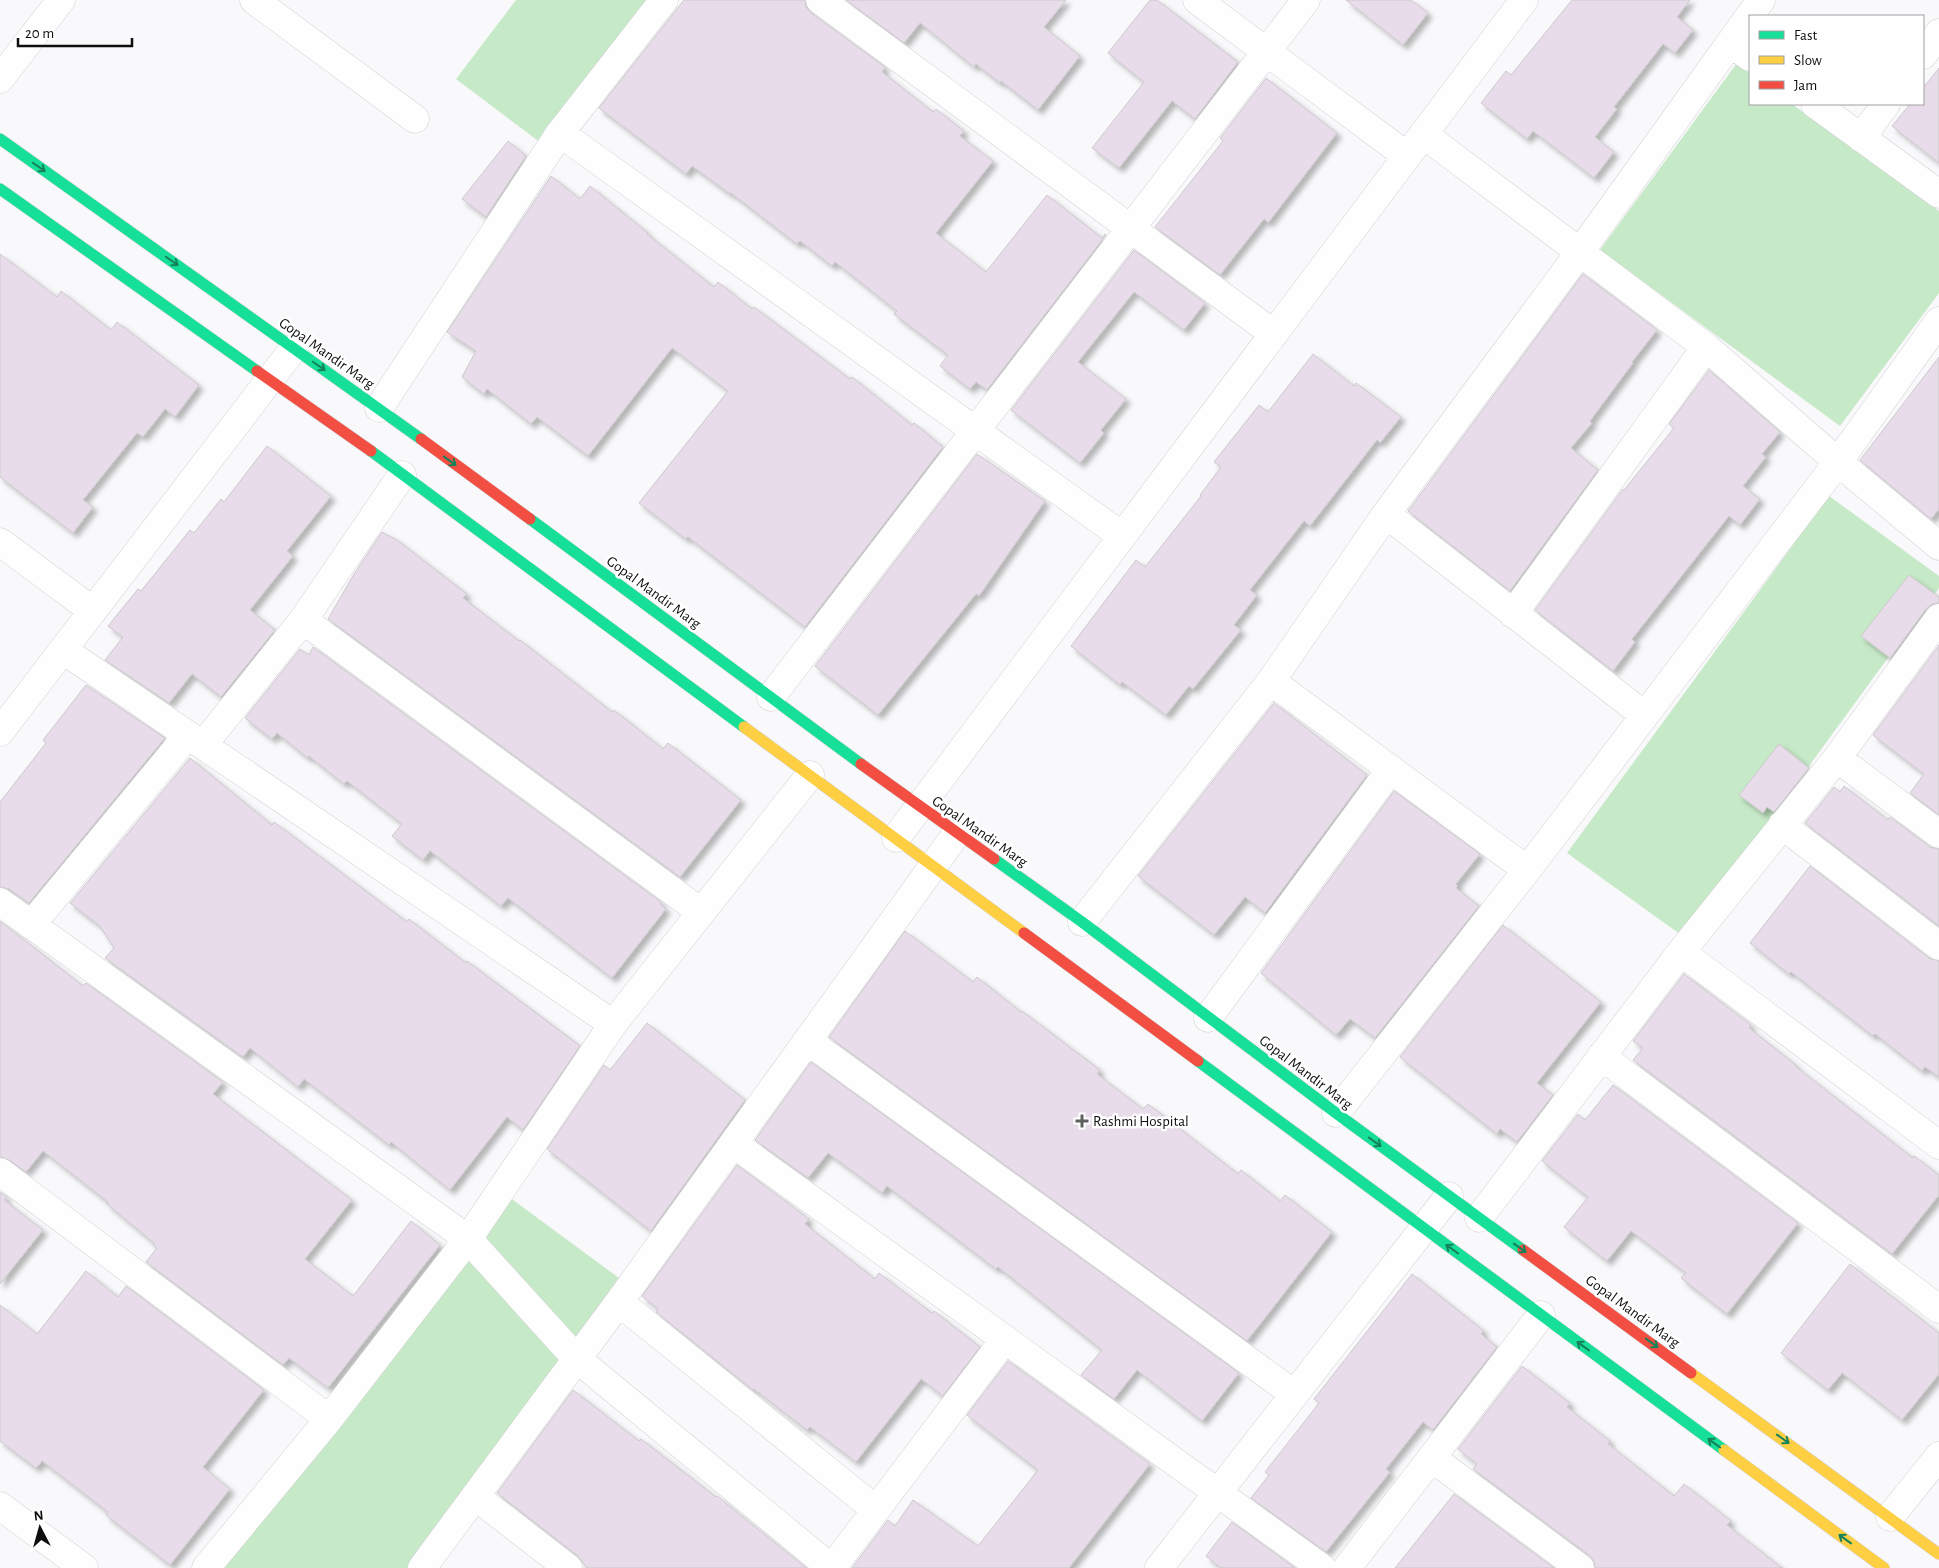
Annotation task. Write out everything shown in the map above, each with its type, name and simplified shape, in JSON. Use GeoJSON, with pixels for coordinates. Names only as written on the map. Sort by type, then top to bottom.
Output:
{"type":"FeatureCollection","features":[{"type":"Feature","properties":{"kind":"street"},"geometry":{"type":"LineString","coordinates":[[0,79],[61,0]]}},
{"type":"Feature","properties":{"kind":"street"},"geometry":{"type":"LineString","coordinates":[[254,0],[415,119]]}},
{"type":"Feature","properties":{"kind":"street"},"geometry":{"type":"LineString","coordinates":[[379,408],[560,133],[664,0]]}},
{"type":"Feature","properties":{"kind":"street"},"geometry":{"type":"LineString","coordinates":[[820,0],[1274,334]]}},
{"type":"Feature","properties":{"kind":"street"},"geometry":{"type":"LineString","coordinates":[[1197,0],[1407,156]]}},
{"type":"Feature","properties":{"kind":"street"},"geometry":{"type":"LineString","coordinates":[[771,697],[1306,0]]}},
{"type":"Feature","properties":{"kind":"street"},"geometry":{"type":"LineString","coordinates":[[896,838],[1524,0]]}},
{"type":"Feature","properties":{"kind":"street"},"geometry":{"type":"LineString","coordinates":[[1755,15],[1762,0]]}},
{"type":"Feature","properties":{"kind":"street"},"geometry":{"type":"LineString","coordinates":[[1082,922],[1271,681],[1386,514],[1580,252],[1740,50],[1749,30]]}},
{"type":"Feature","properties":{"kind":"street"},"geometry":{"type":"LineString","coordinates":[[1924,54],[1939,32]]}},
{"type":"Feature","properties":{"kind":"street"},"geometry":{"type":"LineString","coordinates":[[1815,105],[1939,194]]}},
{"type":"Feature","properties":{"kind":"street"},"geometry":{"type":"LineString","coordinates":[[1862,138],[1885,105]]}},
{"type":"Feature","properties":{"kind":"street"},"geometry":{"type":"LineString","coordinates":[[560,133],[1122,536]]}},
{"type":"Feature","properties":{"kind":"street"},"geometry":{"type":"LineString","coordinates":[[1423,134],[1706,346],[1838,462],[1939,546]]}},
{"type":"Feature","properties":{"kind":"street","name":"Gopal Mandir Marg"},"geometry":{"type":"LineString","coordinates":[[0,138],[379,408],[920,807],[1082,922],[1336,1113],[1939,1554]]}},
{"type":"Feature","properties":{"kind":"street"},"geometry":{"type":"LineString","coordinates":[[0,189],[402,475],[1884,1568]]}},
{"type":"Feature","properties":{"kind":"street"},"geometry":{"type":"LineString","coordinates":[[1336,1113],[1527,870],[1838,462],[1939,321]]}},
{"type":"Feature","properties":{"kind":"street"},"geometry":{"type":"LineString","coordinates":[[1513,614],[1706,346]]}},
{"type":"Feature","properties":{"kind":"street"},"geometry":{"type":"LineString","coordinates":[[0,732],[294,348]]}},
{"type":"Feature","properties":{"kind":"street"},"geometry":{"type":"LineString","coordinates":[[31,925],[303,620],[402,475]]}},
{"type":"Feature","properties":{"kind":"street"},"geometry":{"type":"LineString","coordinates":[[1386,514],[1644,715]]}},
{"type":"Feature","properties":{"kind":"street"},"geometry":{"type":"LineString","coordinates":[[0,542],[93,611]]}},
{"type":"Feature","properties":{"kind":"street"},"geometry":{"type":"LineString","coordinates":[[1479,1218],[1681,952],[1837,758],[1939,618]]}},
{"type":"Feature","properties":{"kind":"street"},"geometry":{"type":"LineString","coordinates":[[303,620],[701,912]]}},
{"type":"Feature","properties":{"kind":"street"},"geometry":{"type":"LineString","coordinates":[[63,650],[613,1024]]}},
{"type":"Feature","properties":{"kind":"street"},"geometry":{"type":"LineString","coordinates":[[1271,681],[1527,870]]}},
{"type":"Feature","properties":{"kind":"street"},"geometry":{"type":"LineString","coordinates":[[1837,758],[1939,834]]}},
{"type":"Feature","properties":{"kind":"street"},"geometry":{"type":"LineString","coordinates":[[1208,1018],[1391,769]]}},
{"type":"Feature","properties":{"kind":"street"},"geometry":{"type":"LineString","coordinates":[[206,1568],[328,1419],[468,1239],[613,1024],[810,775]]}},
{"type":"Feature","properties":{"kind":"street"},"geometry":{"type":"LineString","coordinates":[[1782,825],[1939,946]]}},
{"type":"Feature","properties":{"kind":"street"},"geometry":{"type":"LineString","coordinates":[[422,1568],[576,1358],[620,1302],[957,833]]}},
{"type":"Feature","properties":{"kind":"street"},"geometry":{"type":"LineString","coordinates":[[0,902],[468,1239],[576,1358],[832,1568],[1005,1339]]}},
{"type":"Feature","properties":{"kind":"street"},"geometry":{"type":"LineString","coordinates":[[1681,952],[1939,1145]]}},
{"type":"Feature","properties":{"kind":"street"},"geometry":{"type":"LineString","coordinates":[[808,1041],[1294,1394]]}},
{"type":"Feature","properties":{"kind":"street"},"geometry":{"type":"LineString","coordinates":[[1601,1056],[1939,1309]]}},
{"type":"Feature","properties":{"kind":"street"},"geometry":{"type":"LineString","coordinates":[[734,1144],[1322,1568]]}},
{"type":"Feature","properties":{"kind":"street"},"geometry":{"type":"LineString","coordinates":[[0,1172],[328,1419]]}},
{"type":"Feature","properties":{"kind":"street"},"geometry":{"type":"LineString","coordinates":[[1159,1568],[1450,1196]]}},
{"type":"Feature","properties":{"kind":"street"},"geometry":{"type":"LineString","coordinates":[[620,1302],[876,1510]]}},
{"type":"Feature","properties":{"kind":"street"},"geometry":{"type":"LineString","coordinates":[[1348,1568],[1541,1315]]}},
{"type":"Feature","properties":{"kind":"street"},"geometry":{"type":"LineString","coordinates":[[1890,1517],[1939,1456]]}},
{"type":"Feature","properties":{"kind":"street"},"geometry":{"type":"LineString","coordinates":[[1432,1458],[1580,1568]]}},
{"type":"Feature","properties":{"kind":"street"},"geometry":{"type":"LineString","coordinates":[[475,1496],[568,1568]]}},
{"type":"Feature","properties":{"kind":"street"},"geometry":{"type":"LineString","coordinates":[[0,1506],[84,1568]]}},
{"type":"Feature","properties":{"kind":"green space"},"geometry":{"type":"Polygon","coordinates":[[[516,0],[666,0],[553,152],[456,79],[516,0]]]}},
{"type":"Feature","properties":{"kind":"green space"},"geometry":{"type":"Polygon","coordinates":[[[1737,63],[1749,72],[1749,105],[1793,105],[1939,211],[1939,293],[1840,426],[1600,250],[1737,63]]]}},
{"type":"Feature","properties":{"kind":"green space"},"geometry":{"type":"Polygon","coordinates":[[[1829,496],[1939,576],[1939,588],[1684,937],[1567,853],[1829,496]]]}},
{"type":"Feature","properties":{"kind":"green space"},"geometry":{"type":"Polygon","coordinates":[[[505,1194],[623,1281],[407,1568],[224,1568],[505,1194]]]}},
{"type":"Feature","properties":{"kind":"building"},"geometry":{"type":"Polygon","coordinates":[[[684,0],[805,0],[806,7],[811,13],[885,67],[882,72],[933,112],[936,109],[964,131],[960,136],[993,161],[936,233],[986,272],[1047,195],[1102,238],[1106,235],[987,390],[976,382],[970,389],[940,366],[948,355],[894,314],[897,311],[835,262],[832,266],[800,241],[797,244],[731,193],[692,166],[686,174],[599,108],[684,0]]]}},
{"type":"Feature","properties":{"kind":"building"},"geometry":{"type":"Polygon","coordinates":[[[846,0],[1066,0],[1044,27],[1080,56],[1038,110],[976,64],[974,67],[920,23],[904,43],[846,0]]]}},
{"type":"Feature","properties":{"kind":"building"},"geometry":{"type":"Polygon","coordinates":[[[1150,0],[1157,0],[1238,62],[1195,119],[1172,101],[1119,168],[1092,148],[1144,82],[1108,53],[1150,0]]]}},
{"type":"Feature","properties":{"kind":"building"},"geometry":{"type":"Polygon","coordinates":[[[1346,0],[1411,0],[1428,13],[1403,45],[1346,0]]]}},
{"type":"Feature","properties":{"kind":"building"},"geometry":{"type":"Polygon","coordinates":[[[1572,0],[1690,0],[1677,17],[1693,30],[1675,53],[1663,44],[1614,107],[1617,109],[1595,137],[1614,152],[1594,178],[1533,131],[1527,139],[1481,103],[1506,71],[1511,75],[1572,0]]]}},
{"type":"Feature","properties":{"kind":"building"},"geometry":{"type":"Polygon","coordinates":[[[1939,68],[1939,163],[1892,126],[1909,105],[1924,105],[1924,87],[1939,68]]]}},
{"type":"Feature","properties":{"kind":"building"},"geometry":{"type":"Polygon","coordinates":[[[1266,78],[1337,133],[1268,223],[1264,219],[1220,275],[1155,227],[1223,141],[1220,138],[1266,78]]]}},
{"type":"Feature","properties":{"kind":"building"},"geometry":{"type":"Polygon","coordinates":[[[508,141],[526,156],[486,217],[462,199],[508,141]]]}},
{"type":"Feature","properties":{"kind":"building"},"geometry":{"type":"Polygon","coordinates":[[[551,176],[580,199],[590,186],[714,287],[718,282],[752,309],[754,307],[850,379],[852,377],[943,447],[805,627],[688,537],[686,539],[639,503],[728,391],[672,348],[588,456],[537,417],[531,424],[487,389],[484,394],[462,377],[476,351],[447,332],[551,176]]]}},
{"type":"Feature","properties":{"kind":"building"},"geometry":{"type":"Polygon","coordinates":[[[1134,250],[1205,303],[1184,330],[1134,292],[1078,362],[1126,399],[1101,430],[1104,433],[1080,463],[1011,410],[1134,250]]]}},
{"type":"Feature","properties":{"kind":"building"},"geometry":{"type":"Polygon","coordinates":[[[0,254],[57,297],[61,291],[111,330],[117,322],[199,385],[175,417],[165,409],[143,437],[137,433],[83,500],[93,507],[73,533],[0,477],[0,254]]]}},
{"type":"Feature","properties":{"kind":"building"},"geometry":{"type":"Polygon","coordinates":[[[1583,274],[1657,330],[1590,421],[1592,423],[1571,448],[1598,470],[1510,591],[1408,511],[1583,274]]]}},
{"type":"Feature","properties":{"kind":"building"},"geometry":{"type":"Polygon","coordinates":[[[1313,354],[1354,386],[1356,383],[1401,417],[1380,443],[1377,440],[1310,526],[1304,521],[1250,590],[1257,595],[1234,625],[1241,630],[1193,689],[1189,686],[1166,715],[1122,682],[1120,685],[1071,646],[1136,560],[1145,567],[1201,496],[1221,467],[1214,462],[1259,405],[1268,412],[1313,354]]]}},
{"type":"Feature","properties":{"kind":"building"},"geometry":{"type":"Polygon","coordinates":[[[1939,357],[1939,509],[1931,519],[1860,460],[1939,357]]]}},
{"type":"Feature","properties":{"kind":"building"},"geometry":{"type":"Polygon","coordinates":[[[1709,370],[1780,432],[1762,454],[1766,457],[1743,486],[1760,499],[1740,525],[1729,516],[1632,639],[1635,642],[1613,671],[1535,610],[1623,489],[1674,428],[1669,424],[1709,370]]]}},
{"type":"Feature","properties":{"kind":"building"},"geometry":{"type":"Polygon","coordinates":[[[267,446],[331,496],[287,551],[293,556],[250,610],[275,630],[221,697],[192,674],[169,703],[105,660],[123,637],[108,626],[138,589],[141,591],[190,530],[194,533],[221,499],[224,502],[267,446]]]}},
{"type":"Feature","properties":{"kind":"building"},"geometry":{"type":"Polygon","coordinates":[[[977,454],[1045,501],[979,596],[976,594],[878,715],[815,666],[977,454]]]}},
{"type":"Feature","properties":{"kind":"building"},"geometry":{"type":"Polygon","coordinates":[[[382,532],[397,540],[467,594],[463,598],[612,712],[614,710],[663,749],[668,743],[741,800],[680,877],[328,619],[354,574],[382,532]]]}},
{"type":"Feature","properties":{"kind":"building"},"geometry":{"type":"Polygon","coordinates":[[[1909,575],[1939,597],[1939,603],[1932,604],[1926,609],[1890,658],[1861,636],[1909,575]]]}},
{"type":"Feature","properties":{"kind":"building"},"geometry":{"type":"Polygon","coordinates":[[[1939,645],[1939,815],[1910,793],[1924,774],[1873,735],[1939,645]]]}},
{"type":"Feature","properties":{"kind":"building"},"geometry":{"type":"Polygon","coordinates":[[[313,647],[661,902],[660,904],[666,909],[612,978],[508,898],[501,906],[430,851],[423,860],[392,836],[402,824],[347,781],[344,784],[277,733],[272,739],[245,718],[300,649],[309,655],[313,647]]]}},
{"type":"Feature","properties":{"kind":"building"},"geometry":{"type":"Polygon","coordinates":[[[86,685],[165,738],[29,903],[9,889],[0,887],[0,802],[46,743],[43,740],[86,685]]]}},
{"type":"Feature","properties":{"kind":"building"},"geometry":{"type":"Polygon","coordinates":[[[1274,703],[1367,775],[1265,913],[1245,897],[1214,935],[1138,876],[1274,703]]]}},
{"type":"Feature","properties":{"kind":"building"},"geometry":{"type":"Polygon","coordinates":[[[1779,744],[1809,768],[1774,812],[1767,807],[1763,813],[1739,795],[1779,744]]]}},
{"type":"Feature","properties":{"kind":"building"},"geometry":{"type":"Polygon","coordinates":[[[190,758],[272,825],[274,822],[407,922],[409,919],[580,1046],[523,1130],[507,1117],[450,1190],[391,1142],[389,1145],[304,1079],[298,1087],[250,1048],[243,1057],[105,958],[114,948],[100,926],[70,903],[190,758]]]}},
{"type":"Feature","properties":{"kind":"building"},"geometry":{"type":"Polygon","coordinates":[[[1844,786],[1888,820],[1890,817],[1930,847],[1939,849],[1939,926],[1805,823],[1834,787],[1840,792],[1844,786]]]}},
{"type":"Feature","properties":{"kind":"building"},"geometry":{"type":"Polygon","coordinates":[[[1394,791],[1480,854],[1456,884],[1458,886],[1456,888],[1479,906],[1375,1038],[1350,1019],[1336,1035],[1261,973],[1394,791]]]}},
{"type":"Feature","properties":{"kind":"building"},"geometry":{"type":"Polygon","coordinates":[[[1810,866],[1929,958],[1939,961],[1939,1077],[1925,1067],[1922,1071],[1875,1034],[1873,1036],[1791,972],[1789,974],[1750,943],[1810,866]]]}},
{"type":"Feature","properties":{"kind":"building"},"geometry":{"type":"Polygon","coordinates":[[[0,921],[83,986],[86,983],[223,1082],[213,1094],[352,1200],[305,1259],[353,1296],[411,1221],[440,1245],[328,1388],[289,1358],[283,1365],[146,1262],[157,1248],[153,1245],[154,1243],[107,1204],[108,1202],[43,1151],[26,1172],[9,1160],[0,1157],[0,921]]]}},
{"type":"Feature","properties":{"kind":"building"},"geometry":{"type":"Polygon","coordinates":[[[1503,925],[1601,1002],[1537,1083],[1553,1095],[1517,1142],[1500,1129],[1497,1134],[1400,1057],[1503,925]]]}},
{"type":"Feature","properties":{"kind":"building"},"geometry":{"type":"Polygon","coordinates":[[[905,931],[973,982],[977,977],[1100,1070],[1097,1074],[1143,1109],[1148,1104],[1238,1174],[1241,1170],[1280,1201],[1285,1195],[1332,1232],[1247,1341],[829,1037],[905,931]]]}},
{"type":"Feature","properties":{"kind":"building"},"geometry":{"type":"Polygon","coordinates":[[[1684,974],[1751,1025],[1749,1028],[1795,1066],[1913,1158],[1914,1156],[1939,1175],[1939,1195],[1892,1254],[1633,1060],[1643,1048],[1633,1041],[1684,974]]]}},
{"type":"Feature","properties":{"kind":"building"},"geometry":{"type":"Polygon","coordinates":[[[647,1023],[745,1100],[651,1231],[547,1149],[604,1065],[610,1070],[647,1023]]]}},
{"type":"Feature","properties":{"kind":"building"},"geometry":{"type":"Polygon","coordinates":[[[811,1062],[1239,1373],[1202,1421],[1137,1370],[1114,1399],[1081,1375],[1102,1350],[998,1267],[996,1269],[887,1186],[882,1193],[828,1153],[808,1178],[755,1140],[811,1062]]]}},
{"type":"Feature","properties":{"kind":"building"},"geometry":{"type":"Polygon","coordinates":[[[1613,1085],[1798,1223],[1727,1314],[1681,1278],[1686,1273],[1631,1231],[1607,1261],[1564,1227],[1588,1197],[1542,1161],[1578,1114],[1585,1120],[1613,1085]]]}},
{"type":"Feature","properties":{"kind":"building"},"geometry":{"type":"Polygon","coordinates":[[[737,1165],[809,1219],[805,1224],[875,1279],[879,1273],[932,1313],[934,1311],[980,1347],[943,1396],[921,1379],[856,1462],[810,1427],[807,1430],[753,1390],[656,1312],[658,1309],[642,1296],[737,1165]]]}},
{"type":"Feature","properties":{"kind":"building"},"geometry":{"type":"Polygon","coordinates":[[[0,1192],[7,1197],[4,1200],[43,1230],[0,1284],[0,1192]]]}},
{"type":"Feature","properties":{"kind":"building"},"geometry":{"type":"Polygon","coordinates":[[[1850,1264],[1939,1333],[1939,1374],[1902,1420],[1842,1373],[1828,1390],[1781,1353],[1850,1264]]]}},
{"type":"Feature","properties":{"kind":"building"},"geometry":{"type":"Polygon","coordinates":[[[86,1271],[118,1297],[126,1286],[264,1390],[203,1467],[230,1489],[170,1565],[106,1515],[108,1512],[42,1461],[36,1468],[0,1441],[0,1305],[37,1334],[86,1271]]]}},
{"type":"Feature","properties":{"kind":"building"},"geometry":{"type":"Polygon","coordinates":[[[1412,1274],[1484,1331],[1481,1334],[1497,1347],[1433,1430],[1423,1422],[1386,1469],[1390,1472],[1326,1552],[1251,1498],[1269,1475],[1265,1472],[1319,1403],[1314,1399],[1412,1274]]]}},
{"type":"Feature","properties":{"kind":"building"},"geometry":{"type":"Polygon","coordinates":[[[1008,1361],[1150,1464],[1069,1568],[852,1568],[888,1520],[895,1526],[913,1500],[978,1546],[1038,1470],[967,1415],[1008,1361]]]}},
{"type":"Feature","properties":{"kind":"building"},"geometry":{"type":"Polygon","coordinates":[[[1522,1366],[1570,1403],[1567,1407],[1610,1441],[1608,1444],[1674,1496],[1684,1484],[1731,1521],[1727,1525],[1782,1568],[1595,1568],[1594,1561],[1589,1555],[1473,1469],[1477,1464],[1458,1449],[1522,1366]]]}},
{"type":"Feature","properties":{"kind":"building"},"geometry":{"type":"Polygon","coordinates":[[[573,1390],[639,1441],[641,1439],[717,1496],[806,1568],[587,1568],[578,1556],[497,1493],[573,1390]]]}},
{"type":"Feature","properties":{"kind":"building"},"geometry":{"type":"Polygon","coordinates":[[[1454,1494],[1554,1568],[1395,1568],[1454,1494]]]}},
{"type":"Feature","properties":{"kind":"building"},"geometry":{"type":"Polygon","coordinates":[[[1232,1522],[1295,1568],[1221,1568],[1206,1556],[1232,1522]]]}},
{"type":"Feature","properties":{"kind":"traffic: fast"},"geometry":{"type":"LineString","coordinates":[[0,139],[421,439]]}},
{"type":"Feature","properties":{"kind":"traffic: fast"},"geometry":{"type":"LineString","coordinates":[[0,189],[257,371]]}},
{"type":"Feature","properties":{"kind":"traffic: fast"},"geometry":{"type":"LineString","coordinates":[[371,451],[744,727]]}},
{"type":"Feature","properties":{"kind":"traffic: fast"},"geometry":{"type":"LineString","coordinates":[[530,519],[861,764]]}},
{"type":"Feature","properties":{"kind":"traffic: fast"},"geometry":{"type":"LineString","coordinates":[[994,859],[1082,922],[1336,1113],[1523,1250]]}},
{"type":"Feature","properties":{"kind":"traffic: fast"},"geometry":{"type":"LineString","coordinates":[[1198,1061],[1724,1450]]}},
{"type":"Feature","properties":{"kind":"traffic: slow"},"geometry":{"type":"LineString","coordinates":[[744,727],[1024,933]]}},
{"type":"Feature","properties":{"kind":"traffic: slow"},"geometry":{"type":"LineString","coordinates":[[1691,1373],[1939,1554]]}},
{"type":"Feature","properties":{"kind":"traffic: slow"},"geometry":{"type":"LineString","coordinates":[[1724,1450],[1884,1568]]}},
{"type":"Feature","properties":{"kind":"traffic: jam"},"geometry":{"type":"LineString","coordinates":[[257,371],[371,451]]}},
{"type":"Feature","properties":{"kind":"traffic: jam"},"geometry":{"type":"LineString","coordinates":[[421,439],[530,519]]}},
{"type":"Feature","properties":{"kind":"traffic: jam"},"geometry":{"type":"LineString","coordinates":[[861,764],[994,859]]}},
{"type":"Feature","properties":{"kind":"traffic: jam"},"geometry":{"type":"LineString","coordinates":[[1024,933],[1198,1061]]}},
{"type":"Feature","properties":{"kind":"traffic: jam"},"geometry":{"type":"LineString","coordinates":[[1523,1250],[1691,1373]]}},
{"type":"Feature","properties":{"kind":"place","name":"Rashmi Hospital"},"geometry":{"type":"Point","coordinates":[1082,1121]}}]}
